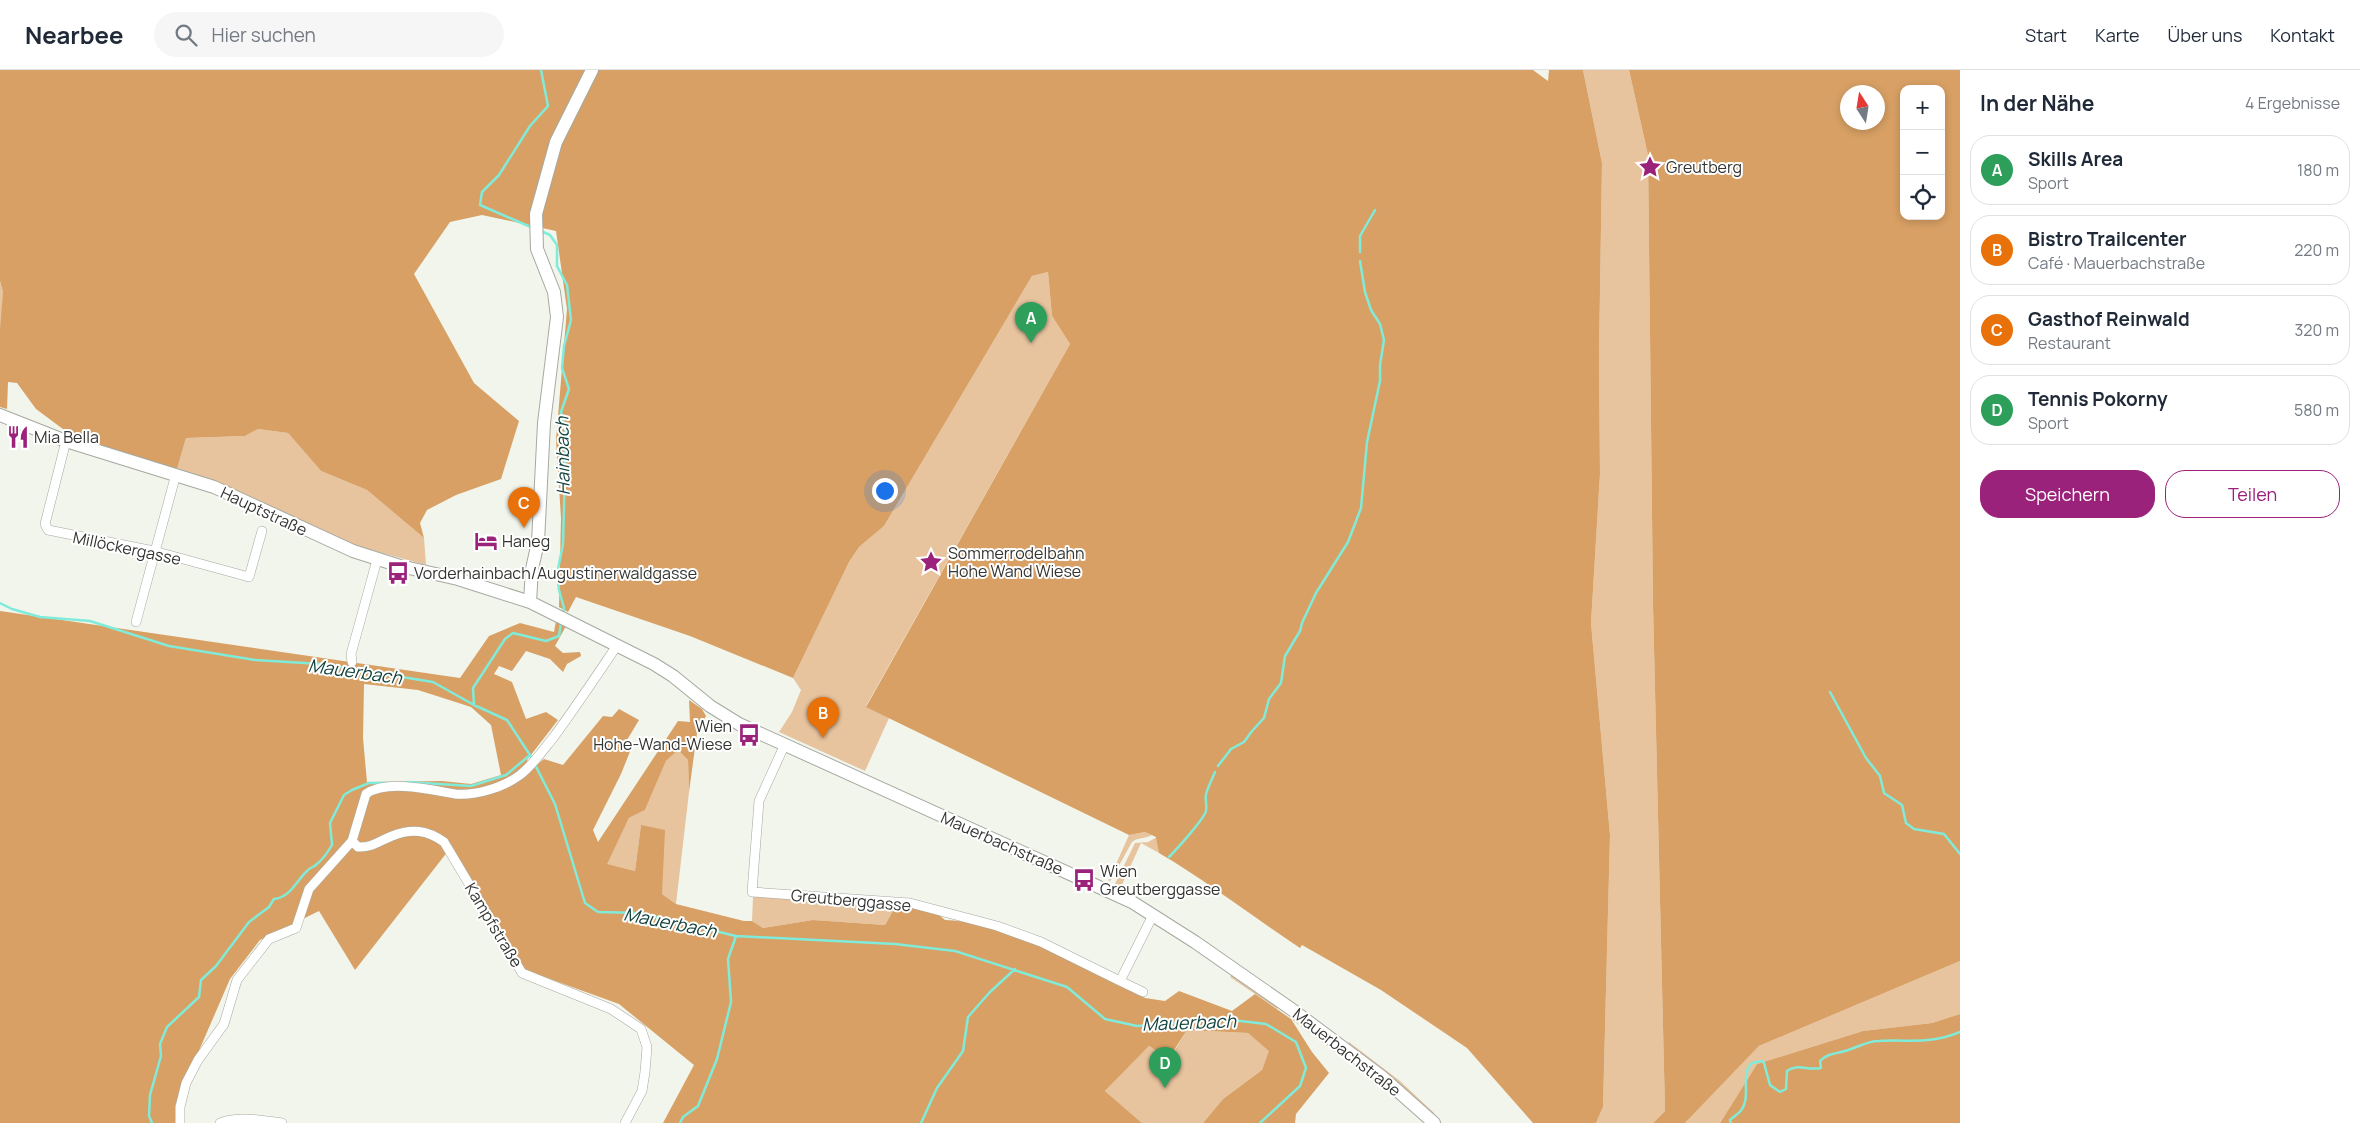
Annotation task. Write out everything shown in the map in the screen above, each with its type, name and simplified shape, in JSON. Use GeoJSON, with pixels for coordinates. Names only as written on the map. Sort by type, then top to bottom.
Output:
{"type":"FeatureCollection","features":[{"type":"Feature","properties":{"kind":"main road"},"geometry":{"type":"LineString","coordinates":[[530,602],[532,569],[538,542],[544,423],[556,317],[554,292],[539,256],[535,224],[540,197],[556,142],[592,70]]}},
{"type":"Feature","properties":{"kind":"main road","name":"Hauptstraße"},"geometry":{"type":"LineString","coordinates":[[0,415],[66,441],[214,487],[322,538],[377,560],[458,578],[530,602]]}},
{"type":"Feature","properties":{"kind":"main road","name":"Mauerbachstraße"},"geometry":{"type":"LineString","coordinates":[[530,602],[664,670],[730,719],[1121,897],[1154,915],[1342,1046],[1396,1088],[1434,1123]]}},
{"type":"Feature","properties":{"kind":"street","name":"Millöckergasse"},"geometry":{"type":"LineString","coordinates":[[66,441],[45,528],[73,537],[154,551],[249,578],[262,531]]}},
{"type":"Feature","properties":{"kind":"street"},"geometry":{"type":"LineString","coordinates":[[136,622],[176,474]]}},
{"type":"Feature","properties":{"kind":"street"},"geometry":{"type":"LineString","coordinates":[[352,662],[351,654],[377,560]]}},
{"type":"Feature","properties":{"kind":"street"},"geometry":{"type":"LineString","coordinates":[[180,1123],[180,1106],[186,1083],[198,1060],[224,1024],[237,980],[269,939],[296,928],[309,889],[352,841],[366,794],[382,788],[421,787],[469,794],[501,785],[514,779],[527,769],[542,752],[591,686],[616,647]]}},
{"type":"Feature","properties":{"kind":"street","name":"Greutberggasse"},"geometry":{"type":"LineString","coordinates":[[785,744],[759,801],[752,892],[910,903],[1006,929],[1041,942],[1143,992]]}},
{"type":"Feature","properties":{"kind":"street","name":"Kampfstraße"},"geometry":{"type":"LineString","coordinates":[[352,841],[358,847],[369,848],[392,835],[416,831],[432,833],[444,842],[522,972],[611,1009],[640,1029],[647,1047],[642,1091],[625,1123]]}},
{"type":"Feature","properties":{"kind":"street"},"geometry":{"type":"LineString","coordinates":[[1120,981],[1154,915]]}},
{"type":"Feature","properties":{"kind":"street"},"geometry":{"type":"LineString","coordinates":[[220,1123],[235,1120],[262,1120],[282,1123]]}},
{"type":"Feature","properties":{"kind":"shaded area"},"geometry":{"type":"Polygon","coordinates":[[[0,70],[1533,70],[1548,81],[1549,70],[1583,70],[1602,163],[1599,355],[1600,474],[1591,623],[1610,835],[1603,1107],[1596,1123],[1533,1123],[1467,1048],[1381,990],[1302,945],[1300,948],[1159,853],[1156,837],[1145,832],[1129,835],[866,707],[1070,344],[1052,316],[1048,272],[1032,276],[884,526],[859,547],[849,562],[793,678],[690,636],[576,597],[568,612],[559,607],[561,518],[556,440],[567,309],[556,231],[482,215],[450,222],[414,274],[474,383],[519,421],[501,479],[456,495],[427,510],[420,523],[424,538],[367,490],[321,471],[288,433],[258,429],[245,436],[186,438],[177,469],[75,438],[36,409],[17,383],[8,382],[7,409],[0,407],[0,330],[3,292],[0,281],[0,70]]]}},
{"type":"Feature","properties":{"kind":"shaded area"},"geometry":{"type":"Polygon","coordinates":[[[1583,70],[1629,70],[1648,155],[1653,605],[1665,1111],[1653,1123],[1596,1123],[1603,1107],[1610,835],[1591,623],[1600,474],[1599,355],[1602,163],[1583,70]]]}},
{"type":"Feature","properties":{"kind":"shaded area"},"geometry":{"type":"Polygon","coordinates":[[[1629,70],[1960,70],[1960,961],[1759,1046],[1685,1123],[1653,1123],[1665,1111],[1653,605],[1648,155],[1629,70]]]}},
{"type":"Feature","properties":{"kind":"shaded area"},"geometry":{"type":"Polygon","coordinates":[[[1048,272],[1052,316],[1070,344],[866,706],[889,718],[865,771],[779,732],[792,712],[801,690],[793,678],[849,562],[859,547],[884,526],[1032,276],[1048,272]]]}},
{"type":"Feature","properties":{"kind":"shaded area"},"geometry":{"type":"Polygon","coordinates":[[[0,281],[3,292],[2,331],[0,330],[0,281]]]}},
{"type":"Feature","properties":{"kind":"shaded area"},"geometry":{"type":"Polygon","coordinates":[[[258,429],[288,433],[321,471],[367,490],[424,538],[426,565],[342,542],[177,469],[186,438],[245,436],[258,429]]]}},
{"type":"Feature","properties":{"kind":"shaded area"},"geometry":{"type":"Polygon","coordinates":[[[0,611],[460,678],[489,636],[520,623],[554,632],[556,621],[566,626],[555,646],[563,653],[580,652],[581,656],[567,664],[563,672],[550,659],[526,651],[512,671],[499,666],[494,674],[512,682],[526,719],[546,712],[558,720],[527,760],[533,768],[544,759],[563,765],[603,716],[612,717],[619,709],[639,720],[627,740],[633,744],[621,774],[593,830],[598,842],[678,721],[690,722],[689,700],[702,709],[706,716],[697,733],[689,792],[688,760],[678,750],[666,761],[645,810],[629,818],[607,864],[635,871],[641,825],[665,830],[662,894],[676,904],[744,921],[752,921],[763,928],[813,920],[885,925],[894,909],[915,907],[928,909],[945,920],[970,922],[1021,938],[1073,961],[1145,998],[1165,1001],[1179,991],[1232,1011],[1255,994],[1291,1019],[1312,1052],[1329,1073],[1296,1114],[1295,1123],[1203,1123],[1223,1099],[1262,1070],[1269,1051],[1248,1033],[1187,1030],[1169,1058],[1149,1046],[1105,1091],[1142,1123],[663,1123],[694,1065],[619,1004],[525,970],[452,846],[355,970],[319,911],[260,940],[230,979],[175,1106],[177,1123],[0,1123],[0,611]],[[364,684],[363,738],[367,782],[442,781],[471,784],[501,775],[491,725],[471,707],[418,690],[364,684]]]}},
{"type":"Feature","properties":{"kind":"shaded area"},"geometry":{"type":"Polygon","coordinates":[[[678,750],[688,760],[689,792],[676,904],[662,894],[641,825],[635,871],[606,864],[629,818],[645,810],[666,761],[678,750]]]}},
{"type":"Feature","properties":{"kind":"shaded area"},"geometry":{"type":"Polygon","coordinates":[[[1145,832],[1152,835],[1132,842],[1111,880],[1108,882],[1129,835],[1145,832]]]}},
{"type":"Feature","properties":{"kind":"shaded area"},"geometry":{"type":"Polygon","coordinates":[[[1157,837],[1159,853],[1141,843],[1121,887],[1115,884],[1135,843],[1148,842],[1157,837]]]}},
{"type":"Feature","properties":{"kind":"shaded area"},"geometry":{"type":"Polygon","coordinates":[[[753,897],[908,905],[894,909],[885,925],[813,920],[763,928],[752,921],[753,897]]]}},
{"type":"Feature","properties":{"kind":"shaded area"},"geometry":{"type":"Polygon","coordinates":[[[1960,961],[1960,1014],[1932,1023],[1863,1031],[1757,1064],[1720,1123],[1685,1123],[1759,1046],[1960,961]]]}},
{"type":"Feature","properties":{"kind":"shaded area"},"geometry":{"type":"Polygon","coordinates":[[[1232,975],[1278,1007],[1277,1009],[1230,977],[1232,975]]]}},
{"type":"Feature","properties":{"kind":"shaded area"},"geometry":{"type":"Polygon","coordinates":[[[1960,1014],[1960,1123],[1720,1123],[1757,1064],[1863,1031],[1932,1023],[1960,1014]]]}},
{"type":"Feature","properties":{"kind":"shaded area"},"geometry":{"type":"Polygon","coordinates":[[[1294,1017],[1343,1054],[1342,1057],[1291,1019],[1294,1017]]]}},
{"type":"Feature","properties":{"kind":"shaded area"},"geometry":{"type":"Polygon","coordinates":[[[1187,1030],[1248,1033],[1270,1051],[1262,1070],[1223,1099],[1203,1123],[1142,1123],[1105,1091],[1149,1046],[1170,1058],[1187,1030]]]}},
{"type":"Feature","properties":{"kind":"shaded area"},"geometry":{"type":"Polygon","coordinates":[[[1349,1042],[1400,1081],[1434,1113],[1432,1116],[1347,1045],[1349,1042]]]}},
{"type":"Feature","properties":{"kind":"waterway","name":"Hainbach"},"geometry":{"type":"LineString","coordinates":[[533,228],[480,205],[482,192],[499,175],[530,126],[548,106],[541,70]]}},
{"type":"Feature","properties":{"kind":"waterway"},"geometry":{"type":"LineString","coordinates":[[1360,252],[1360,236],[1375,210]]}},
{"type":"Feature","properties":{"kind":"waterway","name":"Hainbach"},"geometry":{"type":"LineString","coordinates":[[541,231],[550,235],[557,245],[557,266],[567,285],[571,320],[564,346],[562,368],[569,389],[561,412],[566,433],[563,544],[557,574],[564,608],[563,613]]}},
{"type":"Feature","properties":{"kind":"waterway"},"geometry":{"type":"LineString","coordinates":[[1218,766],[1231,749],[1244,742],[1264,718],[1269,699],[1281,683],[1285,656],[1300,631],[1316,593],[1348,542],[1361,508],[1367,442],[1380,381],[1380,365],[1384,340],[1380,324],[1371,310],[1365,292],[1360,261]]}},
{"type":"Feature","properties":{"kind":"waterway","name":"Mauerbach"},"geometry":{"type":"LineString","coordinates":[[0,603],[12,609],[40,617],[90,621],[169,646],[255,660],[321,664],[433,682],[474,705],[507,720],[530,755],[555,804],[585,903],[598,912],[639,913],[736,936],[895,944],[955,951],[1067,987],[1105,1019],[1137,1026],[1223,1019],[1266,1024],[1296,1042],[1306,1068],[1300,1086],[1260,1123]]}},
{"type":"Feature","properties":{"kind":"waterway","name":"Hainbach"},"geometry":{"type":"LineString","coordinates":[[474,705],[473,688],[505,639],[513,633],[546,641],[559,636],[561,623]]}},
{"type":"Feature","properties":{"kind":"waterway"},"geometry":{"type":"LineString","coordinates":[[1830,692],[1866,758],[1880,776],[1884,793],[1902,805],[1906,823],[1914,829],[1944,834],[1960,854]]}},
{"type":"Feature","properties":{"kind":"waterway"},"geometry":{"type":"LineString","coordinates":[[407,782],[471,786],[506,775],[530,755]]}},
{"type":"Feature","properties":{"kind":"waterway"},"geometry":{"type":"LineString","coordinates":[[1169,857],[1204,815],[1206,811],[1206,794],[1215,772]]}},
{"type":"Feature","properties":{"kind":"waterway"},"geometry":{"type":"LineString","coordinates":[[152,1123],[149,1116],[150,1095],[161,1056],[160,1044],[167,1027],[199,997],[201,980],[216,966],[249,922],[269,907],[274,899],[280,898],[289,892],[308,870],[316,865],[325,855],[332,845],[330,823],[344,795],[369,783],[389,783]]}},
{"type":"Feature","properties":{"kind":"waterway"},"geometry":{"type":"LineString","coordinates":[[680,1123],[683,1117],[698,1106],[717,1059],[731,1002],[728,959],[736,936]]}},
{"type":"Feature","properties":{"kind":"waterway"},"geometry":{"type":"LineString","coordinates":[[921,1123],[937,1088],[963,1051],[968,1017],[990,992],[1015,969]]}},
{"type":"Feature","properties":{"kind":"waterway"},"geometry":{"type":"LineString","coordinates":[[1731,1123],[1730,1120],[1745,1104],[1747,1073],[1752,1063],[1762,1061],[1764,1063],[1770,1085],[1780,1092],[1786,1089],[1787,1071],[1799,1067],[1821,1068],[1820,1061],[1829,1055],[1874,1041],[1939,1039],[1960,1032]]}},
{"type":"Feature","properties":{"kind":"place","name":"Greutberg"},"geometry":{"type":"Point","coordinates":[1650,167]}},
{"type":"Feature","properties":{"kind":"place","name":"Skills Area"},"geometry":{"type":"Point","coordinates":[1031,343]}},
{"type":"Feature","properties":{"kind":"place","name":"Mia Bella"},"geometry":{"type":"Point","coordinates":[18,437]}},
{"type":"Feature","properties":{"kind":"place","name":"Gasthof Reinwald"},"geometry":{"type":"Point","coordinates":[524,528]}},
{"type":"Feature","properties":{"kind":"place","name":"Haneg"},"geometry":{"type":"Point","coordinates":[486,541]}},
{"type":"Feature","properties":{"kind":"place","name":"Sommerrodelbahn Hohe Wand Wiese"},"geometry":{"type":"Point","coordinates":[931,562]}},
{"type":"Feature","properties":{"kind":"place","name":"Vorderhainbach/Augustinerwaldgasse"},"geometry":{"type":"Point","coordinates":[398,573]}},
{"type":"Feature","properties":{"kind":"place","name":"Wien Hohe-Wand-Wiese"},"geometry":{"type":"Point","coordinates":[749,735]}},
{"type":"Feature","properties":{"kind":"place","name":"Bistro Trailcenter"},"geometry":{"type":"Point","coordinates":[823,738]}},
{"type":"Feature","properties":{"kind":"place","name":"Wien Greutberggasse"},"geometry":{"type":"Point","coordinates":[1084,880]}},
{"type":"Feature","properties":{"kind":"place","name":"Tennis Pokorny"},"geometry":{"type":"Point","coordinates":[1165,1088]}}]}
